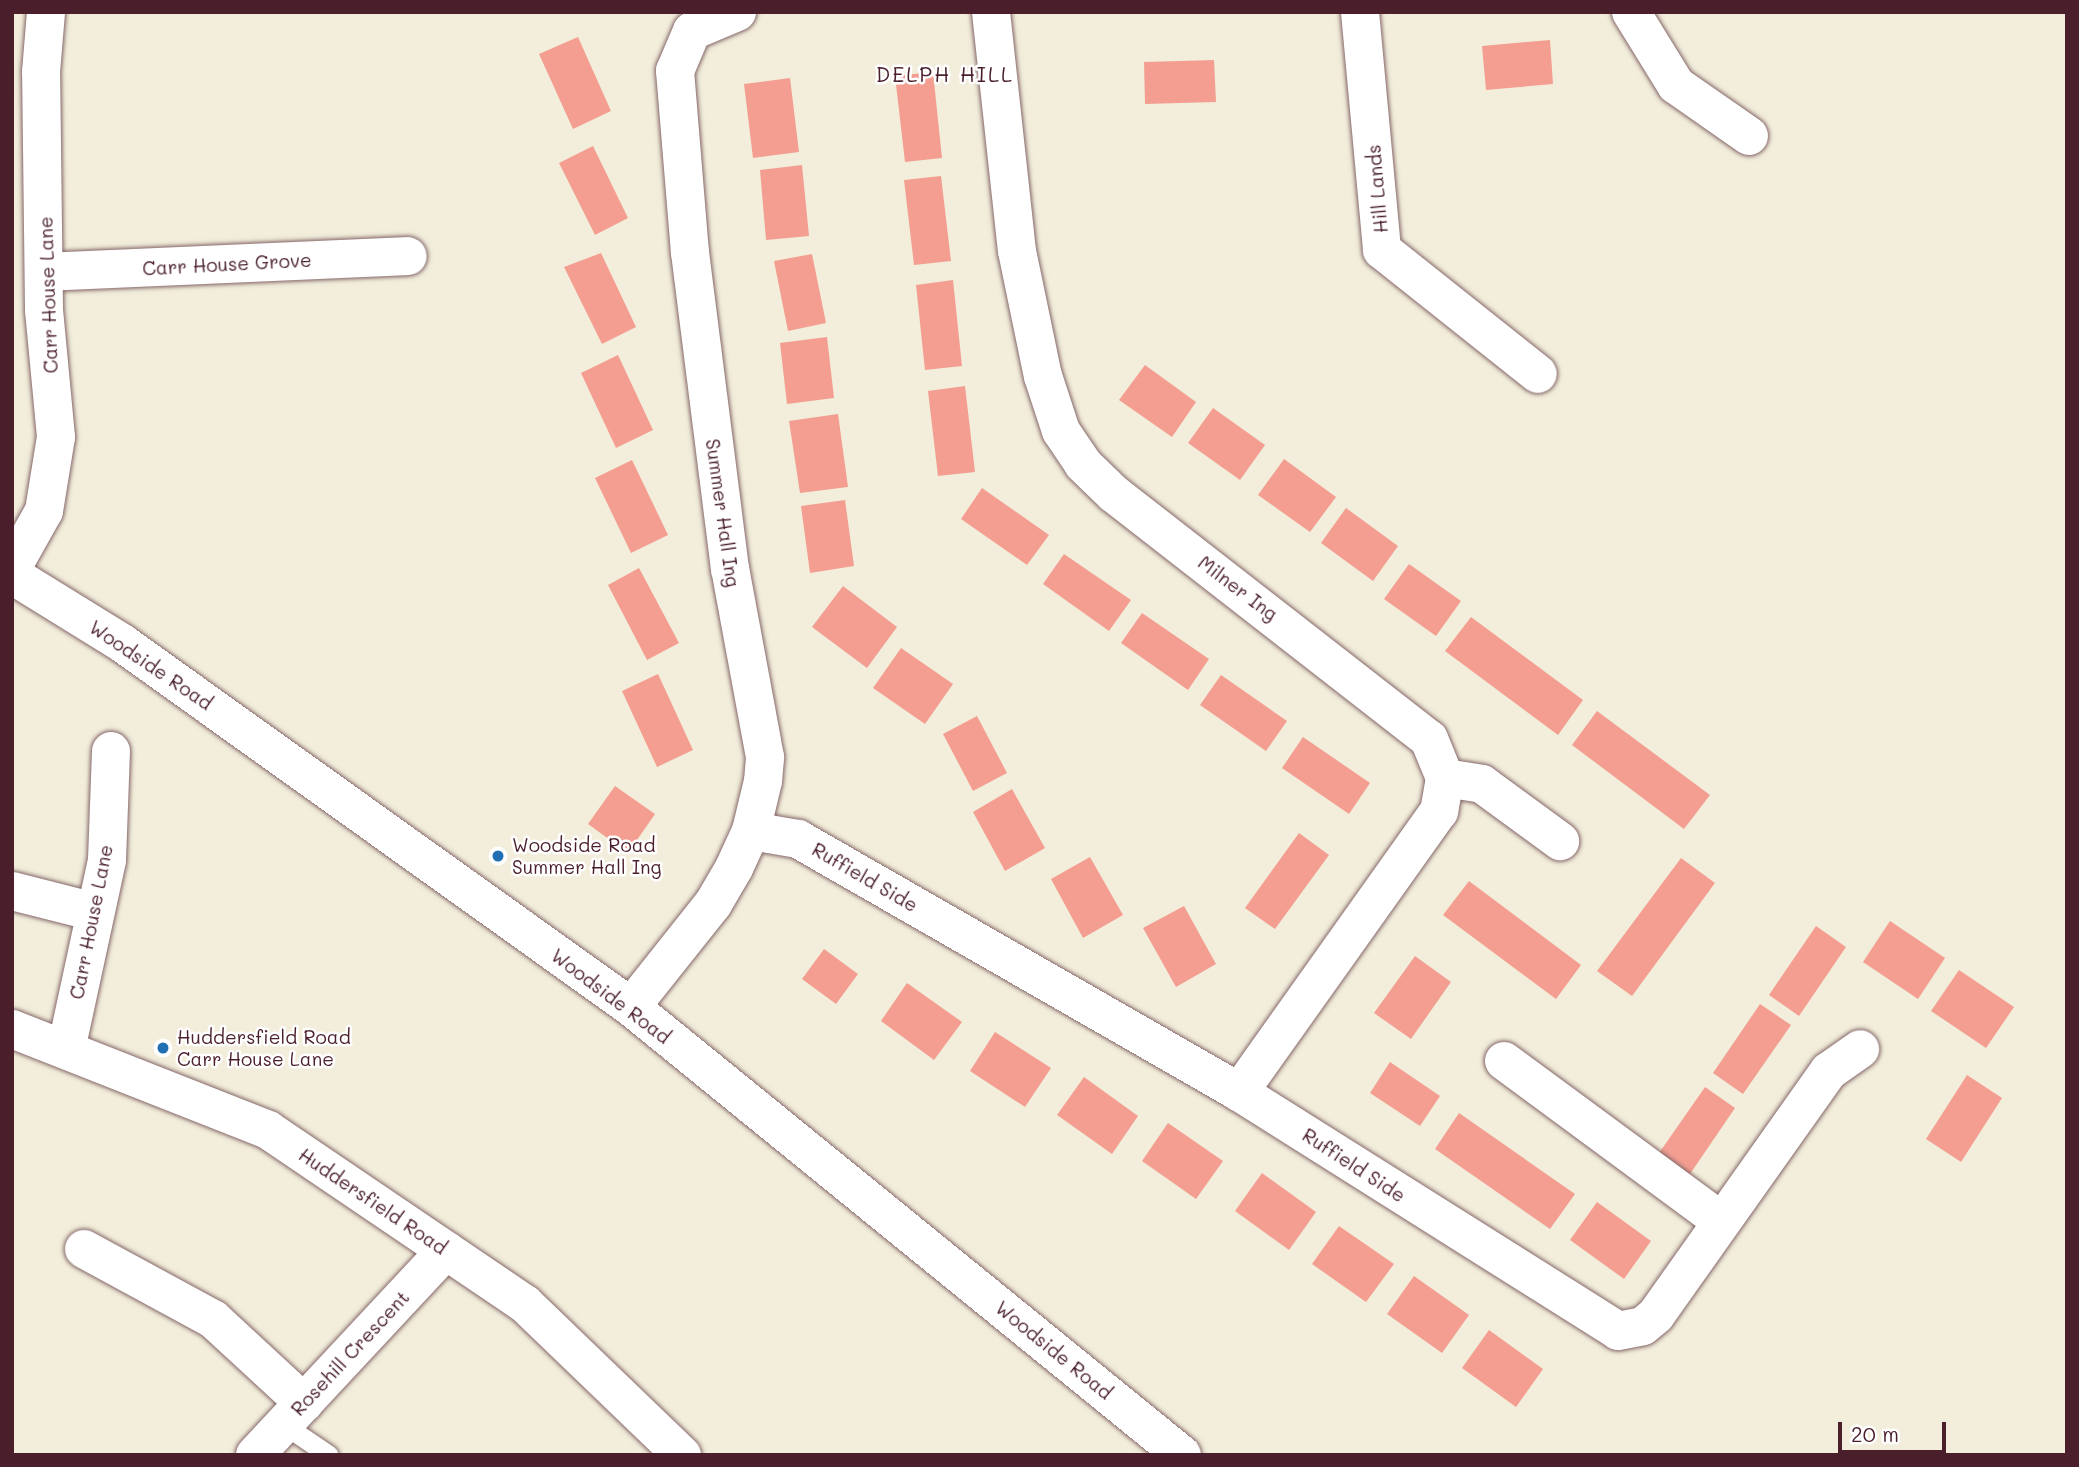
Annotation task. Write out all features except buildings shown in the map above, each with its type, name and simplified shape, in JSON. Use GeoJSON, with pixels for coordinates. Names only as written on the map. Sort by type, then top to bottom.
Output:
{"type":"FeatureCollection","features":[{"type":"Feature","properties":{"kind":"street","name":"Carr House Lane"},"geometry":{"type":"LineString","coordinates":[[12,568],[44,511],[56,437],[28,304],[45,272],[41,72],[46,12]]}},
{"type":"Feature","properties":{"kind":"street","name":"Summer Hall Ing"},"geometry":{"type":"LineString","coordinates":[[631,1007],[712,904],[751,831],[765,757],[730,569],[690,253],[675,71],[680,22],[737,12]]}},
{"type":"Feature","properties":{"kind":"street","name":"Milner Ing"},"geometry":{"type":"LineString","coordinates":[[991,12],[1017,251],[1043,376],[1061,431],[1083,464],[1114,494],[1429,739],[1445,778]]}},
{"type":"Feature","properties":{"kind":"street","name":"Hill Lands"},"geometry":{"type":"LineString","coordinates":[[1360,12],[1382,250],[1538,374]]}},
{"type":"Feature","properties":{"kind":"street"},"geometry":{"type":"LineString","coordinates":[[1631,12],[1676,85],[1749,136]]}},
{"type":"Feature","properties":{"kind":"street","name":"Carr House Grove"},"geometry":{"type":"LineString","coordinates":[[45,272],[408,256]]}},
{"type":"Feature","properties":{"kind":"street","name":"Woodside Road"},"geometry":{"type":"LineString","coordinates":[[12,575],[122,643],[631,1007],[1182,1455]]}},
{"type":"Feature","properties":{"kind":"street","name":"Carr House Lane"},"geometry":{"type":"LineString","coordinates":[[66,1050],[107,860],[111,751]]}},
{"type":"Feature","properties":{"kind":"street"},"geometry":{"type":"LineString","coordinates":[[1239,1092],[1439,811],[1445,778],[1482,784],[1560,841]]}},
{"type":"Feature","properties":{"kind":"street","name":"Ruffield Side"},"geometry":{"type":"LineString","coordinates":[[751,831],[798,839],[1239,1092],[1618,1331],[1643,1325],[1656,1315],[1829,1071],[1860,1049]]}},
{"type":"Feature","properties":{"kind":"street"},"geometry":{"type":"LineString","coordinates":[[12,891],[95,912]]}},
{"type":"Feature","properties":{"kind":"street","name":"Huddersfield Road"},"geometry":{"type":"LineString","coordinates":[[12,1029],[268,1129],[525,1304],[682,1455]]}},
{"type":"Feature","properties":{"kind":"street"},"geometry":{"type":"LineString","coordinates":[[1504,1060],[1721,1221]]}},
{"type":"Feature","properties":{"kind":"street"},"geometry":{"type":"LineString","coordinates":[[84,1249],[213,1319],[293,1414]]}},
{"type":"Feature","properties":{"kind":"street","name":"Rosehill Crescent"},"geometry":{"type":"LineString","coordinates":[[255,1455],[446,1250]]}},
{"type":"Feature","properties":{"kind":"lane"},"geometry":{"type":"LineString","coordinates":[[293,1414],[329,1455]]}},
{"type":"Feature","properties":{"kind":"place","name":"Woodside Road Summer Hall Ing"},"geometry":{"type":"Point","coordinates":[498,856]}},
{"type":"Feature","properties":{"kind":"place","name":"Huddersfield Road Carr House Lane"},"geometry":{"type":"Point","coordinates":[163,1048]}},
{"type":"Feature","properties":{"kind":"district","name":"DELPH HILL"},"geometry":{"type":"Point","coordinates":[945,74]}}]}
